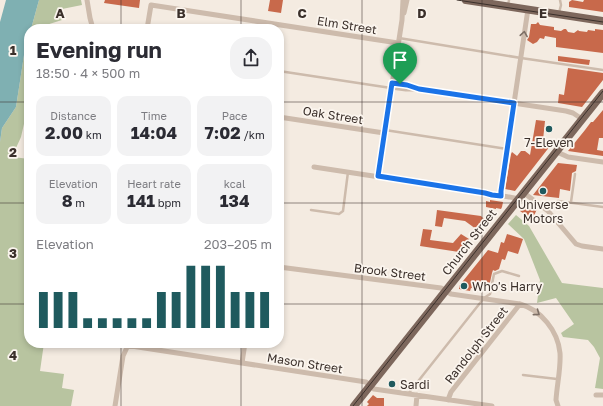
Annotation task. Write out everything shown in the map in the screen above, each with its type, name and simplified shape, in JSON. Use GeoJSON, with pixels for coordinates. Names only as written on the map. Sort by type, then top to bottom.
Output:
{"type":"FeatureCollection","features":[{"type":"Feature","properties":{"kind":"main road"},"geometry":{"type":"LineString","coordinates":[[466,0],[508,3],[528,9],[603,21]]}},
{"type":"Feature","properties":{"kind":"main road","name":"Church Street"},"geometry":{"type":"LineString","coordinates":[[354,406],[603,93]]}},
{"type":"Feature","properties":{"kind":"street"},"geometry":{"type":"LineString","coordinates":[[87,0],[92,24]]}},
{"type":"Feature","properties":{"kind":"street"},"geometry":{"type":"LineString","coordinates":[[402,20],[403,0]]}},
{"type":"Feature","properties":{"kind":"street"},"geometry":{"type":"LineString","coordinates":[[378,176],[398,40],[407,0]]}},
{"type":"Feature","properties":{"kind":"street","name":"Elm Street"},"geometry":{"type":"LineString","coordinates":[[148,24],[151,6],[282,24]]}},
{"type":"Feature","properties":{"kind":"street"},"geometry":{"type":"LineString","coordinates":[[501,196],[528,9]]}},
{"type":"Feature","properties":{"kind":"street","name":"Elm Street"},"geometry":{"type":"LineString","coordinates":[[284,24],[398,40]]}},
{"type":"Feature","properties":{"kind":"street"},"geometry":{"type":"LineString","coordinates":[[391,86],[571,112],[582,119]]}},
{"type":"Feature","properties":{"kind":"street","name":"Oak Street"},"geometry":{"type":"LineString","coordinates":[[284,118],[385,132]]}},
{"type":"Feature","properties":{"kind":"street"},"geometry":{"type":"LineString","coordinates":[[557,152],[568,157],[603,162]]}},
{"type":"Feature","properties":{"kind":"street"},"geometry":{"type":"LineString","coordinates":[[314,167],[512,198],[521,196],[548,211],[576,244],[603,249]]}},
{"type":"Feature","properties":{"kind":"street","name":"Brook Street"},"geometry":{"type":"LineString","coordinates":[[284,268],[441,288],[451,294],[520,304],[532,309],[543,317],[551,327],[559,347],[560,358],[556,400],[558,406]]}},
{"type":"Feature","properties":{"kind":"street","name":"Randolph Street"},"geometry":{"type":"LineString","coordinates":[[448,400],[451,392],[520,304]]}},
{"type":"Feature","properties":{"kind":"street"},"geometry":{"type":"LineString","coordinates":[[115,406],[123,356],[127,348]]}},
{"type":"Feature","properties":{"kind":"street","name":"Mason Street"},"geometry":{"type":"LineString","coordinates":[[153,348],[366,382],[374,389],[492,406]]}},
{"type":"Feature","properties":{"kind":"street"},"geometry":{"type":"LineString","coordinates":[[242,363],[244,348]]}},
{"type":"Feature","properties":{"kind":"street"},"geometry":{"type":"LineString","coordinates":[[416,406],[417,395]]}},
{"type":"Feature","properties":{"kind":"street"},"geometry":{"type":"LineString","coordinates":[[596,395],[603,395]]}},
{"type":"Feature","properties":{"kind":"lane"},"geometry":{"type":"LineString","coordinates":[[559,14],[561,5],[560,0]]}},
{"type":"Feature","properties":{"kind":"lane"},"geometry":{"type":"LineString","coordinates":[[398,40],[603,70]]}},
{"type":"Feature","properties":{"kind":"lane"},"geometry":{"type":"LineString","coordinates":[[284,72],[391,86]]}},
{"type":"Feature","properties":{"kind":"lane"},"geometry":{"type":"LineString","coordinates":[[385,132],[507,149]]}},
{"type":"Feature","properties":{"kind":"lane"},"geometry":{"type":"LineString","coordinates":[[311,210],[339,214],[343,211],[348,172]]}},
{"type":"Feature","properties":{"kind":"lane"},"geometry":{"type":"LineString","coordinates":[[570,202],[575,174]]}},
{"type":"Feature","properties":{"kind":"lane"},"geometry":{"type":"LineString","coordinates":[[558,201],[603,207]]}},
{"type":"Feature","properties":{"kind":"lane"},"geometry":{"type":"LineString","coordinates":[[408,394],[484,298],[490,294],[494,274],[502,271],[519,276]]}},
{"type":"Feature","properties":{"kind":"lane"},"geometry":{"type":"LineString","coordinates":[[523,375],[558,379]]}},
{"type":"Feature","properties":{"kind":"green space"},"geometry":{"type":"Polygon","coordinates":[[[39,0],[81,0],[82,5],[62,9],[62,20],[49,24],[32,24],[39,0]]]}},
{"type":"Feature","properties":{"kind":"green space"},"geometry":{"type":"Polygon","coordinates":[[[24,55],[24,124],[21,137],[13,157],[24,158],[24,348],[43,348],[40,371],[64,374],[62,388],[74,390],[71,406],[0,406],[0,142],[2,128],[16,107],[24,55]]]}},
{"type":"Feature","properties":{"kind":"green space"},"geometry":{"type":"Polygon","coordinates":[[[516,215],[529,226],[562,283],[603,288],[603,389],[595,388],[600,358],[594,347],[588,340],[563,337],[561,333],[574,324],[556,298],[537,303],[540,280],[524,239],[508,224],[516,215]]]}},
{"type":"Feature","properties":{"kind":"water"},"geometry":{"type":"Polygon","coordinates":[[[6,0],[39,0],[32,24],[24,24],[24,55],[16,107],[2,128],[0,142],[0,22],[6,0]]]}},
{"type":"Feature","properties":{"kind":"building"},"geometry":{"type":"Polygon","coordinates":[[[105,0],[140,0],[139,8],[104,3],[105,0]]]}},
{"type":"Feature","properties":{"kind":"building"},"geometry":{"type":"Polygon","coordinates":[[[270,0],[283,0],[281,13],[268,11],[270,0]]]}},
{"type":"Feature","properties":{"kind":"building"},"geometry":{"type":"Polygon","coordinates":[[[572,0],[583,2],[584,0],[603,0],[603,12],[569,7],[569,2],[572,0]]]}},
{"type":"Feature","properties":{"kind":"building"},"geometry":{"type":"Polygon","coordinates":[[[538,22],[540,25],[554,27],[554,30],[561,31],[566,29],[568,32],[574,33],[578,30],[587,32],[588,30],[595,31],[595,29],[603,30],[603,53],[556,47],[556,38],[545,36],[544,39],[540,38],[533,44],[527,40],[529,37],[531,24],[536,24],[538,22]]]}},
{"type":"Feature","properties":{"kind":"building"},"geometry":{"type":"Polygon","coordinates":[[[558,56],[590,60],[589,65],[558,61],[558,56]]]}},
{"type":"Feature","properties":{"kind":"building"},"geometry":{"type":"Polygon","coordinates":[[[568,68],[603,73],[603,80],[582,107],[558,103],[559,94],[564,95],[568,68]]]}},
{"type":"Feature","properties":{"kind":"building"},"geometry":{"type":"Polygon","coordinates":[[[603,110],[603,138],[599,138],[597,150],[603,151],[603,156],[568,151],[591,122],[593,122],[603,110]]]}},
{"type":"Feature","properties":{"kind":"building"},"geometry":{"type":"Polygon","coordinates":[[[536,120],[545,121],[543,140],[554,141],[515,191],[505,189],[512,152],[517,156],[521,151],[525,151],[530,155],[536,120]]]}},
{"type":"Feature","properties":{"kind":"building"},"geometry":{"type":"Polygon","coordinates":[[[558,163],[577,165],[576,171],[572,173],[570,191],[560,189],[559,198],[533,195],[558,163]]]}},
{"type":"Feature","properties":{"kind":"building"},"geometry":{"type":"Polygon","coordinates":[[[490,200],[503,202],[501,209],[486,207],[486,201],[490,202],[490,200]]]}},
{"type":"Feature","properties":{"kind":"building"},"geometry":{"type":"Polygon","coordinates":[[[526,202],[537,209],[533,218],[520,211],[526,202]]]}},
{"type":"Feature","properties":{"kind":"building"},"geometry":{"type":"Polygon","coordinates":[[[437,210],[481,216],[484,219],[476,229],[465,221],[444,218],[442,227],[435,226],[437,210]]]}},
{"type":"Feature","properties":{"kind":"building"},"geometry":{"type":"Polygon","coordinates":[[[423,229],[432,230],[430,240],[453,243],[461,234],[469,239],[459,252],[420,246],[423,229]]]}},
{"type":"Feature","properties":{"kind":"building"},"geometry":{"type":"Polygon","coordinates":[[[507,234],[523,239],[518,254],[508,251],[505,260],[502,259],[499,269],[495,271],[493,270],[489,287],[483,286],[482,290],[471,288],[470,291],[459,289],[459,286],[488,250],[498,253],[501,242],[504,243],[507,234]]]}},
{"type":"Feature","properties":{"kind":"building"},"geometry":{"type":"Polygon","coordinates":[[[373,395],[377,398],[384,398],[384,406],[367,406],[369,404],[367,402],[373,395]]]}},
{"type":"Feature","properties":{"kind":"tram line"},"geometry":{"type":"LineString","coordinates":[[457,0],[603,22]]}},
{"type":"Feature","properties":{"kind":"tram line"},"geometry":{"type":"LineString","coordinates":[[353,406],[603,91]]}},
{"type":"Feature","properties":{"kind":"place","name":"7-Eleven"},"geometry":{"type":"Point","coordinates":[549,129]}},
{"type":"Feature","properties":{"kind":"place","name":"Universe Motors"},"geometry":{"type":"Point","coordinates":[543,191]}},
{"type":"Feature","properties":{"kind":"place","name":"Who's Harry"},"geometry":{"type":"Point","coordinates":[464,286]}},
{"type":"Feature","properties":{"kind":"place","name":"Sardi"},"geometry":{"type":"Point","coordinates":[392,384]}},
{"type":"Feature","properties":{"kind":"route"},"geometry":{"type":"LineString","coordinates":[[392,83],[400,84],[419,89],[514,103],[501,196],[378,176],[392,83]]}}]}
